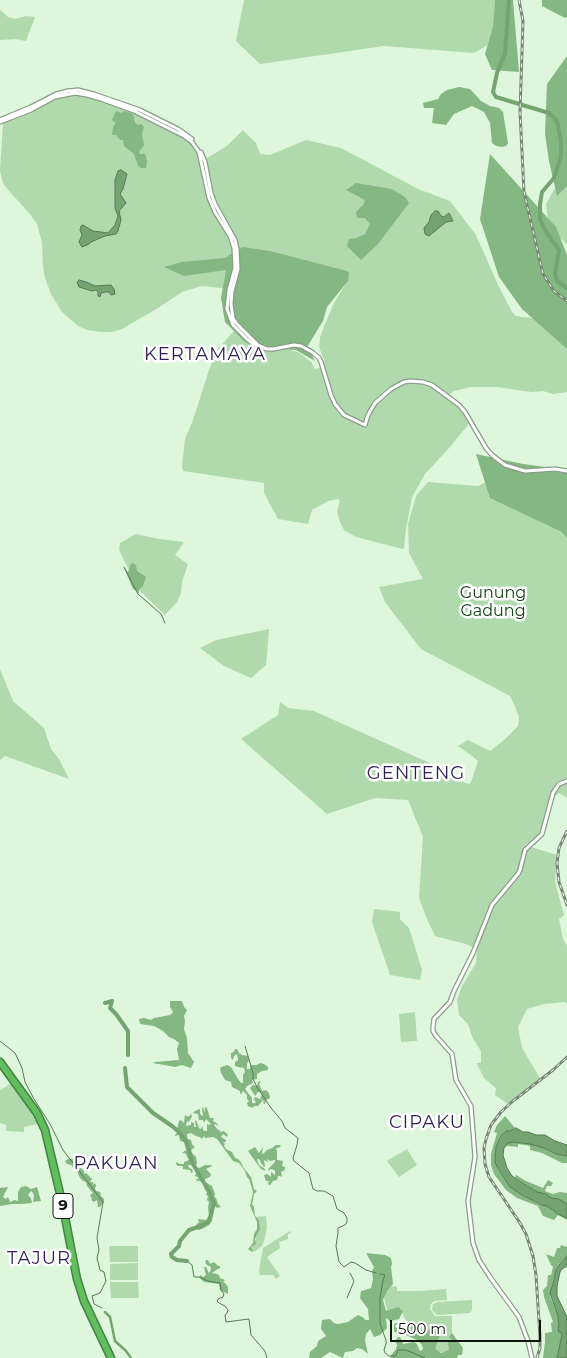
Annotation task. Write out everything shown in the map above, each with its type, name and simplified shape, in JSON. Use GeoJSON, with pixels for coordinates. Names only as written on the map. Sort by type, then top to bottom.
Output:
{"type":"FeatureCollection","features":[{"type":"Feature","properties":{"kind":"highway","name":"9"},"geometry":{"type":"LineString","coordinates":[[0,1062],[42,1121],[62,1202],[77,1279],[84,1301],[110,1358]]}},
{"type":"Feature","properties":{"kind":"street"},"geometry":{"type":"LineString","coordinates":[[0,121],[59,93],[75,90],[94,95],[134,112],[189,139],[201,156],[209,198],[215,212],[230,236],[234,248],[235,268],[227,304],[229,317],[236,328],[252,343],[267,349],[297,345],[312,352],[321,362],[335,404],[344,415],[364,425],[375,404],[391,389],[404,382],[423,382],[432,385],[459,405],[486,448],[505,465],[526,471],[555,469],[567,471]]}},
{"type":"Feature","properties":{"kind":"street"},"geometry":{"type":"LineString","coordinates":[[532,1358],[526,1333],[519,1317],[490,1277],[477,1255],[473,1243],[468,1201],[474,1157],[471,1106],[456,1080],[452,1054],[438,1039],[433,1031],[433,1024],[436,1017],[450,1002],[473,953],[492,905],[518,874],[525,850],[542,834],[553,793],[559,784],[567,781]]}},
{"type":"Feature","properties":{"kind":"green space"},"geometry":{"type":"Polygon","coordinates":[[[244,0],[495,0],[493,42],[474,53],[384,46],[260,64],[236,41],[244,0]]]}},
{"type":"Feature","properties":{"kind":"green space"},"geometry":{"type":"Polygon","coordinates":[[[0,10],[8,17],[15,19],[26,16],[35,17],[26,41],[15,39],[0,40],[0,10]]]}},
{"type":"Feature","properties":{"kind":"green space"},"geometry":{"type":"Polygon","coordinates":[[[70,95],[99,100],[131,112],[187,140],[200,157],[207,158],[227,146],[243,130],[256,143],[260,154],[270,155],[306,140],[341,148],[418,189],[450,201],[476,235],[512,312],[516,316],[532,318],[555,334],[567,349],[567,392],[553,394],[543,391],[531,392],[497,387],[471,387],[454,391],[450,394],[471,421],[425,474],[412,497],[403,549],[356,537],[344,530],[337,511],[340,501],[338,499],[328,501],[312,510],[308,524],[278,519],[264,493],[264,483],[183,471],[185,439],[217,350],[237,330],[273,350],[286,349],[298,352],[311,362],[315,369],[320,368],[324,360],[319,347],[320,337],[346,280],[231,289],[202,286],[182,292],[122,329],[112,332],[101,332],[87,330],[78,326],[62,312],[51,294],[45,278],[42,243],[37,224],[3,183],[0,171],[3,123],[33,112],[61,97],[70,95]]]}},
{"type":"Feature","properties":{"kind":"green space"},"geometry":{"type":"Polygon","coordinates":[[[567,167],[567,245],[549,226],[546,204],[567,167]]]}},
{"type":"Feature","properties":{"kind":"green space","name":"Gunung Gadung"},"geometry":{"type":"Polygon","coordinates":[[[500,475],[567,482],[567,798],[559,793],[551,799],[540,836],[525,845],[557,855],[555,882],[564,915],[559,919],[563,940],[567,945],[567,1004],[565,1002],[544,1004],[527,1009],[518,1027],[522,1048],[541,1080],[508,1104],[495,1095],[496,1088],[484,1078],[477,1063],[481,1063],[481,1051],[473,1039],[468,1024],[459,1015],[457,1000],[462,986],[476,963],[477,949],[466,944],[435,936],[419,898],[423,837],[408,800],[375,798],[327,814],[241,739],[278,715],[280,702],[288,708],[314,711],[432,764],[451,770],[450,778],[469,784],[471,782],[478,761],[458,746],[468,740],[490,751],[504,740],[518,726],[519,717],[510,696],[421,649],[385,602],[379,587],[423,579],[409,553],[408,524],[416,496],[428,482],[478,486],[500,475]]]}},
{"type":"Feature","properties":{"kind":"green space"},"geometry":{"type":"Polygon","coordinates":[[[136,534],[184,542],[175,555],[188,564],[182,582],[181,593],[177,602],[165,615],[139,590],[119,550],[120,543],[136,534]]]}},
{"type":"Feature","properties":{"kind":"green space"},"geometry":{"type":"Polygon","coordinates":[[[269,629],[266,665],[251,678],[224,666],[200,648],[216,640],[269,629]]]}},
{"type":"Feature","properties":{"kind":"green space"},"geometry":{"type":"Polygon","coordinates":[[[0,669],[13,701],[44,728],[51,749],[59,759],[69,779],[5,756],[0,760],[0,669]]]}},
{"type":"Feature","properties":{"kind":"green space"},"geometry":{"type":"Polygon","coordinates":[[[374,909],[400,912],[400,919],[409,928],[422,970],[420,980],[390,975],[372,922],[374,909]]]}},
{"type":"Feature","properties":{"kind":"green space"},"geometry":{"type":"Polygon","coordinates":[[[415,1012],[417,1041],[401,1042],[399,1014],[415,1012]]]}},
{"type":"Feature","properties":{"kind":"green space"},"geometry":{"type":"Polygon","coordinates":[[[13,1082],[38,1124],[24,1127],[24,1132],[6,1131],[6,1125],[0,1123],[0,1090],[13,1082]]]}},
{"type":"Feature","properties":{"kind":"green space"},"geometry":{"type":"Polygon","coordinates":[[[407,1149],[417,1165],[399,1177],[387,1161],[407,1149]]]}},
{"type":"Feature","properties":{"kind":"green space"},"geometry":{"type":"Polygon","coordinates":[[[266,1216],[267,1228],[264,1241],[262,1246],[254,1252],[250,1248],[255,1242],[259,1226],[255,1217],[266,1216]]]}},
{"type":"Feature","properties":{"kind":"green space"},"geometry":{"type":"Polygon","coordinates":[[[290,1231],[288,1239],[279,1242],[280,1248],[267,1257],[280,1276],[276,1279],[273,1275],[260,1275],[259,1270],[263,1248],[290,1231]]]}},
{"type":"Feature","properties":{"kind":"green space"},"geometry":{"type":"Polygon","coordinates":[[[109,1246],[138,1246],[138,1262],[110,1262],[109,1246]]]}},
{"type":"Feature","properties":{"kind":"green space"},"geometry":{"type":"Polygon","coordinates":[[[138,1263],[138,1280],[110,1280],[110,1264],[138,1263]]]}},
{"type":"Feature","properties":{"kind":"green space"},"geometry":{"type":"Polygon","coordinates":[[[110,1282],[138,1282],[139,1298],[111,1298],[110,1282]]]}},
{"type":"Feature","properties":{"kind":"green space"},"geometry":{"type":"Polygon","coordinates":[[[397,1286],[397,1291],[446,1289],[447,1300],[434,1301],[430,1309],[435,1316],[452,1316],[454,1341],[461,1352],[429,1352],[430,1342],[406,1329],[410,1323],[405,1319],[401,1309],[388,1313],[383,1293],[389,1287],[397,1286]]]}},
{"type":"Feature","properties":{"kind":"green space"},"geometry":{"type":"Polygon","coordinates":[[[472,1300],[472,1310],[470,1313],[437,1315],[432,1310],[433,1304],[438,1302],[472,1300]]]}},
{"type":"Feature","properties":{"kind":"shaded area"},"geometry":{"type":"Polygon","coordinates":[[[495,0],[513,0],[519,72],[492,70],[485,54],[493,27],[495,0]]]}},
{"type":"Feature","properties":{"kind":"shaded area"},"geometry":{"type":"Polygon","coordinates":[[[542,0],[567,0],[567,17],[565,18],[542,6],[542,0]]]}},
{"type":"Feature","properties":{"kind":"shaded area"},"geometry":{"type":"Polygon","coordinates":[[[567,56],[567,186],[557,196],[545,134],[547,84],[567,56]]]}},
{"type":"Feature","properties":{"kind":"shaded area"},"geometry":{"type":"Polygon","coordinates":[[[459,87],[470,89],[481,101],[499,108],[503,112],[508,143],[506,146],[496,146],[492,143],[490,123],[484,112],[472,106],[454,114],[446,125],[432,123],[434,108],[424,108],[423,103],[438,99],[447,90],[459,87]]]}},
{"type":"Feature","properties":{"kind":"shaded area"},"geometry":{"type":"Polygon","coordinates":[[[117,111],[133,114],[135,123],[141,124],[144,127],[142,134],[144,145],[139,152],[146,156],[146,168],[138,166],[134,154],[124,146],[123,140],[120,140],[116,135],[112,135],[113,127],[116,123],[112,119],[117,111]]]}},
{"type":"Feature","properties":{"kind":"shaded area"},"geometry":{"type":"Polygon","coordinates":[[[490,154],[556,227],[567,255],[567,349],[522,309],[499,277],[480,219],[490,154]]]}},
{"type":"Feature","properties":{"kind":"shaded area"},"geometry":{"type":"Polygon","coordinates":[[[121,170],[127,174],[120,194],[126,203],[119,211],[121,220],[118,231],[116,234],[105,236],[82,247],[79,242],[82,235],[81,226],[83,225],[93,231],[108,233],[115,225],[118,216],[115,208],[115,180],[118,171],[121,170]]]}},
{"type":"Feature","properties":{"kind":"shaded area"},"geometry":{"type":"Polygon","coordinates":[[[356,183],[392,189],[405,197],[409,203],[378,244],[361,260],[347,246],[349,239],[365,234],[370,224],[365,218],[357,218],[356,212],[364,204],[365,200],[346,190],[356,183]]]}},
{"type":"Feature","properties":{"kind":"shaded area"},"geometry":{"type":"Polygon","coordinates":[[[435,211],[438,211],[444,217],[449,213],[453,221],[446,222],[429,236],[425,234],[424,228],[435,211]]]}},
{"type":"Feature","properties":{"kind":"shaded area"},"geometry":{"type":"Polygon","coordinates":[[[243,247],[270,251],[349,272],[348,281],[327,307],[323,321],[307,347],[315,361],[296,350],[263,348],[245,342],[225,322],[221,298],[226,270],[184,276],[164,267],[182,262],[225,258],[243,247]]]}},
{"type":"Feature","properties":{"kind":"shaded area"},"geometry":{"type":"Polygon","coordinates":[[[79,280],[95,286],[111,285],[115,294],[111,295],[109,292],[105,292],[101,293],[100,297],[96,290],[92,291],[79,287],[77,282],[79,280]]]}},
{"type":"Feature","properties":{"kind":"shaded area"},"geometry":{"type":"Polygon","coordinates":[[[476,454],[523,464],[567,470],[567,538],[562,532],[490,498],[476,454]]]}},
{"type":"Feature","properties":{"kind":"shaded area"},"geometry":{"type":"Polygon","coordinates":[[[131,564],[136,565],[137,571],[146,577],[143,586],[139,590],[139,594],[133,589],[124,568],[128,572],[131,564]]]}},
{"type":"Feature","properties":{"kind":"shaded area"},"geometry":{"type":"Polygon","coordinates":[[[170,1001],[182,1001],[187,1010],[184,1016],[184,1029],[188,1053],[194,1062],[191,1068],[182,1065],[175,1067],[153,1063],[179,1060],[177,1049],[179,1043],[154,1026],[140,1024],[139,1019],[151,1020],[170,1015],[173,1012],[170,1007],[170,1001]]]}},
{"type":"Feature","properties":{"kind":"shaded area"},"geometry":{"type":"Polygon","coordinates":[[[235,1049],[242,1055],[248,1056],[247,1069],[250,1069],[251,1065],[260,1063],[268,1067],[268,1070],[257,1074],[257,1079],[252,1080],[253,1083],[245,1089],[252,1098],[252,1103],[256,1103],[255,1097],[262,1100],[260,1092],[255,1096],[250,1088],[253,1085],[257,1086],[258,1082],[261,1081],[259,1084],[262,1091],[266,1090],[270,1098],[266,1100],[265,1104],[263,1100],[258,1106],[253,1108],[248,1106],[247,1095],[243,1091],[240,1094],[240,1091],[232,1087],[231,1082],[225,1080],[221,1073],[221,1067],[227,1065],[231,1067],[241,1083],[243,1083],[244,1068],[235,1066],[235,1062],[238,1060],[237,1054],[233,1060],[231,1058],[231,1053],[235,1049]]]}},
{"type":"Feature","properties":{"kind":"shaded area"},"geometry":{"type":"Polygon","coordinates":[[[202,1107],[205,1113],[205,1107],[207,1108],[210,1118],[214,1118],[213,1121],[218,1124],[217,1126],[216,1124],[214,1125],[218,1130],[220,1132],[224,1131],[228,1135],[227,1137],[223,1134],[221,1137],[226,1140],[226,1142],[223,1142],[224,1146],[241,1162],[251,1177],[254,1189],[257,1191],[254,1194],[252,1204],[255,1216],[259,1220],[260,1229],[255,1239],[256,1244],[251,1247],[252,1252],[248,1249],[253,1243],[254,1234],[257,1229],[257,1222],[250,1206],[253,1192],[249,1179],[239,1163],[233,1161],[217,1139],[213,1137],[205,1138],[204,1136],[202,1139],[191,1133],[187,1134],[187,1136],[195,1147],[190,1151],[196,1157],[197,1164],[191,1163],[191,1165],[188,1165],[192,1169],[193,1172],[191,1173],[190,1170],[183,1169],[183,1166],[176,1164],[176,1162],[184,1164],[184,1162],[189,1160],[185,1153],[182,1153],[186,1150],[184,1142],[180,1141],[179,1135],[175,1136],[177,1133],[174,1130],[177,1129],[179,1121],[181,1120],[184,1123],[185,1115],[188,1117],[191,1114],[192,1117],[189,1122],[187,1121],[186,1126],[191,1125],[191,1122],[196,1127],[196,1120],[199,1128],[201,1129],[202,1126],[204,1131],[207,1131],[207,1123],[208,1125],[211,1124],[206,1119],[204,1123],[203,1120],[199,1120],[198,1114],[193,1113],[200,1109],[200,1114],[203,1116],[202,1107]]]}},
{"type":"Feature","properties":{"kind":"shaded area"},"geometry":{"type":"Polygon","coordinates":[[[505,1116],[515,1128],[505,1131],[500,1135],[496,1147],[495,1162],[497,1168],[510,1187],[539,1204],[547,1206],[567,1218],[567,1220],[558,1215],[554,1220],[543,1216],[538,1206],[517,1198],[506,1190],[494,1174],[491,1165],[491,1154],[497,1133],[494,1132],[505,1116]]]}},
{"type":"Feature","properties":{"kind":"shaded area"},"geometry":{"type":"Polygon","coordinates":[[[516,1128],[523,1132],[545,1135],[567,1145],[567,1156],[530,1144],[514,1142],[506,1145],[503,1155],[512,1176],[537,1192],[559,1199],[567,1204],[567,1218],[510,1187],[497,1167],[495,1162],[496,1147],[501,1135],[506,1131],[516,1128]]]}},
{"type":"Feature","properties":{"kind":"shaded area"},"geometry":{"type":"Polygon","coordinates":[[[508,1143],[530,1144],[567,1156],[567,1163],[562,1163],[542,1153],[530,1150],[530,1146],[518,1144],[518,1147],[507,1146],[504,1148],[508,1143]]]}},
{"type":"Feature","properties":{"kind":"shaded area"},"geometry":{"type":"Polygon","coordinates":[[[276,1145],[281,1145],[275,1149],[277,1150],[277,1160],[283,1161],[282,1166],[285,1167],[285,1170],[281,1172],[282,1177],[278,1176],[277,1180],[269,1185],[268,1182],[270,1181],[266,1181],[264,1175],[267,1174],[271,1177],[271,1172],[275,1175],[274,1170],[270,1169],[269,1171],[268,1169],[275,1160],[270,1161],[267,1159],[268,1162],[264,1160],[264,1167],[259,1159],[257,1159],[259,1165],[265,1171],[261,1169],[248,1151],[255,1147],[259,1153],[263,1147],[263,1154],[276,1145]]]}},
{"type":"Feature","properties":{"kind":"shaded area"},"geometry":{"type":"Polygon","coordinates":[[[76,1159],[84,1174],[86,1173],[92,1179],[90,1182],[93,1182],[93,1185],[95,1183],[96,1191],[100,1192],[104,1199],[100,1207],[98,1207],[97,1200],[94,1202],[91,1200],[90,1195],[93,1193],[86,1182],[65,1161],[76,1159]]]}},
{"type":"Feature","properties":{"kind":"shaded area"},"geometry":{"type":"Polygon","coordinates":[[[205,1165],[212,1166],[206,1169],[211,1174],[210,1177],[205,1179],[205,1182],[212,1186],[215,1194],[214,1197],[221,1207],[217,1208],[214,1205],[212,1221],[209,1225],[198,1230],[196,1225],[199,1222],[198,1219],[206,1220],[209,1217],[209,1202],[204,1188],[205,1185],[197,1181],[196,1179],[200,1178],[195,1176],[197,1171],[194,1169],[195,1167],[199,1168],[205,1165]]]}},
{"type":"Feature","properties":{"kind":"shaded area"},"geometry":{"type":"Polygon","coordinates":[[[516,1175],[543,1188],[548,1180],[553,1183],[551,1186],[547,1186],[545,1191],[553,1194],[567,1193],[567,1204],[559,1199],[537,1192],[515,1177],[516,1175]]]}},
{"type":"Feature","properties":{"kind":"shaded area"},"geometry":{"type":"Polygon","coordinates":[[[26,1186],[31,1189],[37,1187],[41,1201],[33,1202],[34,1196],[31,1191],[28,1195],[32,1203],[0,1206],[0,1188],[8,1187],[3,1197],[6,1199],[8,1197],[10,1202],[18,1201],[18,1192],[21,1187],[26,1186]]]}},
{"type":"Feature","properties":{"kind":"shaded area"},"geometry":{"type":"Polygon","coordinates":[[[561,1245],[567,1247],[567,1256],[558,1265],[550,1296],[558,1316],[562,1335],[557,1358],[543,1358],[545,1333],[552,1332],[551,1323],[553,1322],[543,1290],[547,1286],[548,1275],[551,1275],[553,1267],[546,1254],[554,1257],[557,1248],[560,1248],[561,1245]]]}},
{"type":"Feature","properties":{"kind":"shaded area"},"geometry":{"type":"Polygon","coordinates":[[[366,1253],[385,1255],[391,1258],[393,1284],[383,1300],[386,1311],[398,1307],[403,1311],[399,1319],[390,1321],[386,1318],[387,1328],[380,1335],[374,1337],[370,1329],[366,1334],[365,1341],[368,1354],[362,1349],[357,1348],[353,1351],[345,1352],[343,1358],[330,1352],[321,1358],[309,1358],[310,1352],[317,1346],[318,1341],[326,1336],[321,1329],[322,1320],[330,1319],[338,1324],[348,1322],[358,1315],[365,1320],[369,1320],[368,1309],[360,1298],[361,1291],[371,1288],[373,1279],[372,1271],[374,1267],[366,1253]]]}},
{"type":"Feature","properties":{"kind":"shaded area"},"geometry":{"type":"Polygon","coordinates":[[[567,1256],[567,1266],[560,1272],[557,1296],[567,1317],[567,1358],[557,1358],[562,1333],[558,1329],[558,1316],[550,1293],[556,1270],[567,1256]]]}},
{"type":"Feature","properties":{"kind":"shaded area"},"geometry":{"type":"Polygon","coordinates":[[[206,1260],[210,1264],[214,1262],[220,1266],[220,1268],[212,1273],[219,1275],[220,1278],[225,1280],[223,1282],[228,1287],[228,1294],[220,1290],[219,1284],[204,1282],[199,1277],[206,1275],[204,1267],[210,1272],[211,1267],[207,1265],[206,1260]]]}},
{"type":"Feature","properties":{"kind":"shaded area"},"geometry":{"type":"Polygon","coordinates":[[[413,1322],[417,1323],[418,1328],[421,1330],[427,1331],[432,1326],[438,1329],[440,1335],[435,1349],[441,1353],[449,1350],[448,1341],[453,1341],[449,1337],[452,1333],[463,1348],[462,1355],[458,1355],[457,1358],[390,1358],[396,1349],[395,1341],[398,1337],[400,1337],[403,1344],[414,1342],[420,1351],[423,1349],[417,1340],[406,1335],[397,1334],[394,1331],[394,1324],[396,1323],[401,1323],[408,1327],[413,1322]]]}},
{"type":"Feature","properties":{"kind":"waterway"},"geometry":{"type":"LineString","coordinates":[[509,0],[505,53],[497,73],[493,92],[496,97],[549,113],[557,121],[561,141],[561,156],[554,178],[542,192],[540,219],[559,250],[555,274],[557,281],[567,288]]}},
{"type":"Feature","properties":{"kind":"waterway"},"geometry":{"type":"LineString","coordinates":[[124,567],[138,594],[161,614],[165,623]]}},
{"type":"Feature","properties":{"kind":"waterway"},"geometry":{"type":"LineString","coordinates":[[105,1003],[112,1001],[110,1008],[128,1031],[128,1055]]}},
{"type":"Feature","properties":{"kind":"waterway"},"geometry":{"type":"LineString","coordinates":[[0,1041],[15,1053],[22,1068],[25,1082],[63,1150],[103,1202],[97,1238],[99,1250],[97,1258],[100,1270],[104,1272],[106,1281],[100,1293],[92,1296],[94,1304],[102,1308]]}},
{"type":"Feature","properties":{"kind":"waterway"},"geometry":{"type":"LineString","coordinates":[[245,1046],[253,1079],[257,1087],[285,1128],[298,1138],[294,1161],[309,1173],[313,1189],[324,1191],[333,1196],[337,1209],[344,1213],[347,1218],[345,1225],[338,1228],[336,1246],[339,1262],[344,1267],[351,1262],[355,1263],[366,1270],[376,1273]]}},
{"type":"Feature","properties":{"kind":"waterway"},"geometry":{"type":"LineString","coordinates":[[125,1068],[127,1087],[153,1113],[179,1132],[187,1143],[193,1164],[214,1203],[208,1222],[189,1230],[180,1241],[179,1246],[171,1254],[177,1260],[187,1261]]}},
{"type":"Feature","properties":{"kind":"waterway"},"geometry":{"type":"LineString","coordinates":[[187,1261],[192,1265],[194,1277],[220,1283],[224,1294],[217,1301],[228,1310],[225,1315],[226,1322],[249,1319],[251,1335],[265,1351],[267,1358]]}},
{"type":"Feature","properties":{"kind":"waterway"},"geometry":{"type":"LineString","coordinates":[[347,1298],[354,1281],[350,1273]]}},
{"type":"Feature","properties":{"kind":"waterway"},"geometry":{"type":"LineString","coordinates":[[380,1274],[385,1275],[380,1299],[380,1324],[386,1340],[385,1353],[389,1356],[394,1356],[398,1350],[406,1350],[425,1358]]}},
{"type":"Feature","properties":{"kind":"waterway"},"geometry":{"type":"LineString","coordinates":[[105,1312],[110,1317],[115,1341],[131,1358]]}},
{"type":"Feature","properties":{"kind":"railway"},"geometry":{"type":"LineString","coordinates":[[519,0],[523,21],[520,112],[524,192],[543,274],[554,291],[567,301]]}},
{"type":"Feature","properties":{"kind":"railway"},"geometry":{"type":"LineString","coordinates":[[567,831],[559,848],[557,863],[559,882],[567,905]]}},
{"type":"Feature","properties":{"kind":"railway"},"geometry":{"type":"LineString","coordinates":[[537,1358],[540,1348],[540,1337],[533,1256],[526,1234],[520,1223],[489,1177],[485,1164],[484,1148],[491,1125],[501,1112],[567,1057]]}},
{"type":"Feature","properties":{"kind":"district","name":"KERTAMAYA"},"geometry":{"type":"Point","coordinates":[205,355]}},
{"type":"Feature","properties":{"kind":"district","name":"GENTENG"},"geometry":{"type":"Point","coordinates":[416,774]}},
{"type":"Feature","properties":{"kind":"district","name":"CIPAKU"},"geometry":{"type":"Point","coordinates":[427,1123]}},
{"type":"Feature","properties":{"kind":"district","name":"PAKUAN"},"geometry":{"type":"Point","coordinates":[116,1164]}},
{"type":"Feature","properties":{"kind":"district","name":"TAJUR"},"geometry":{"type":"Point","coordinates":[39,1259]}}]}
